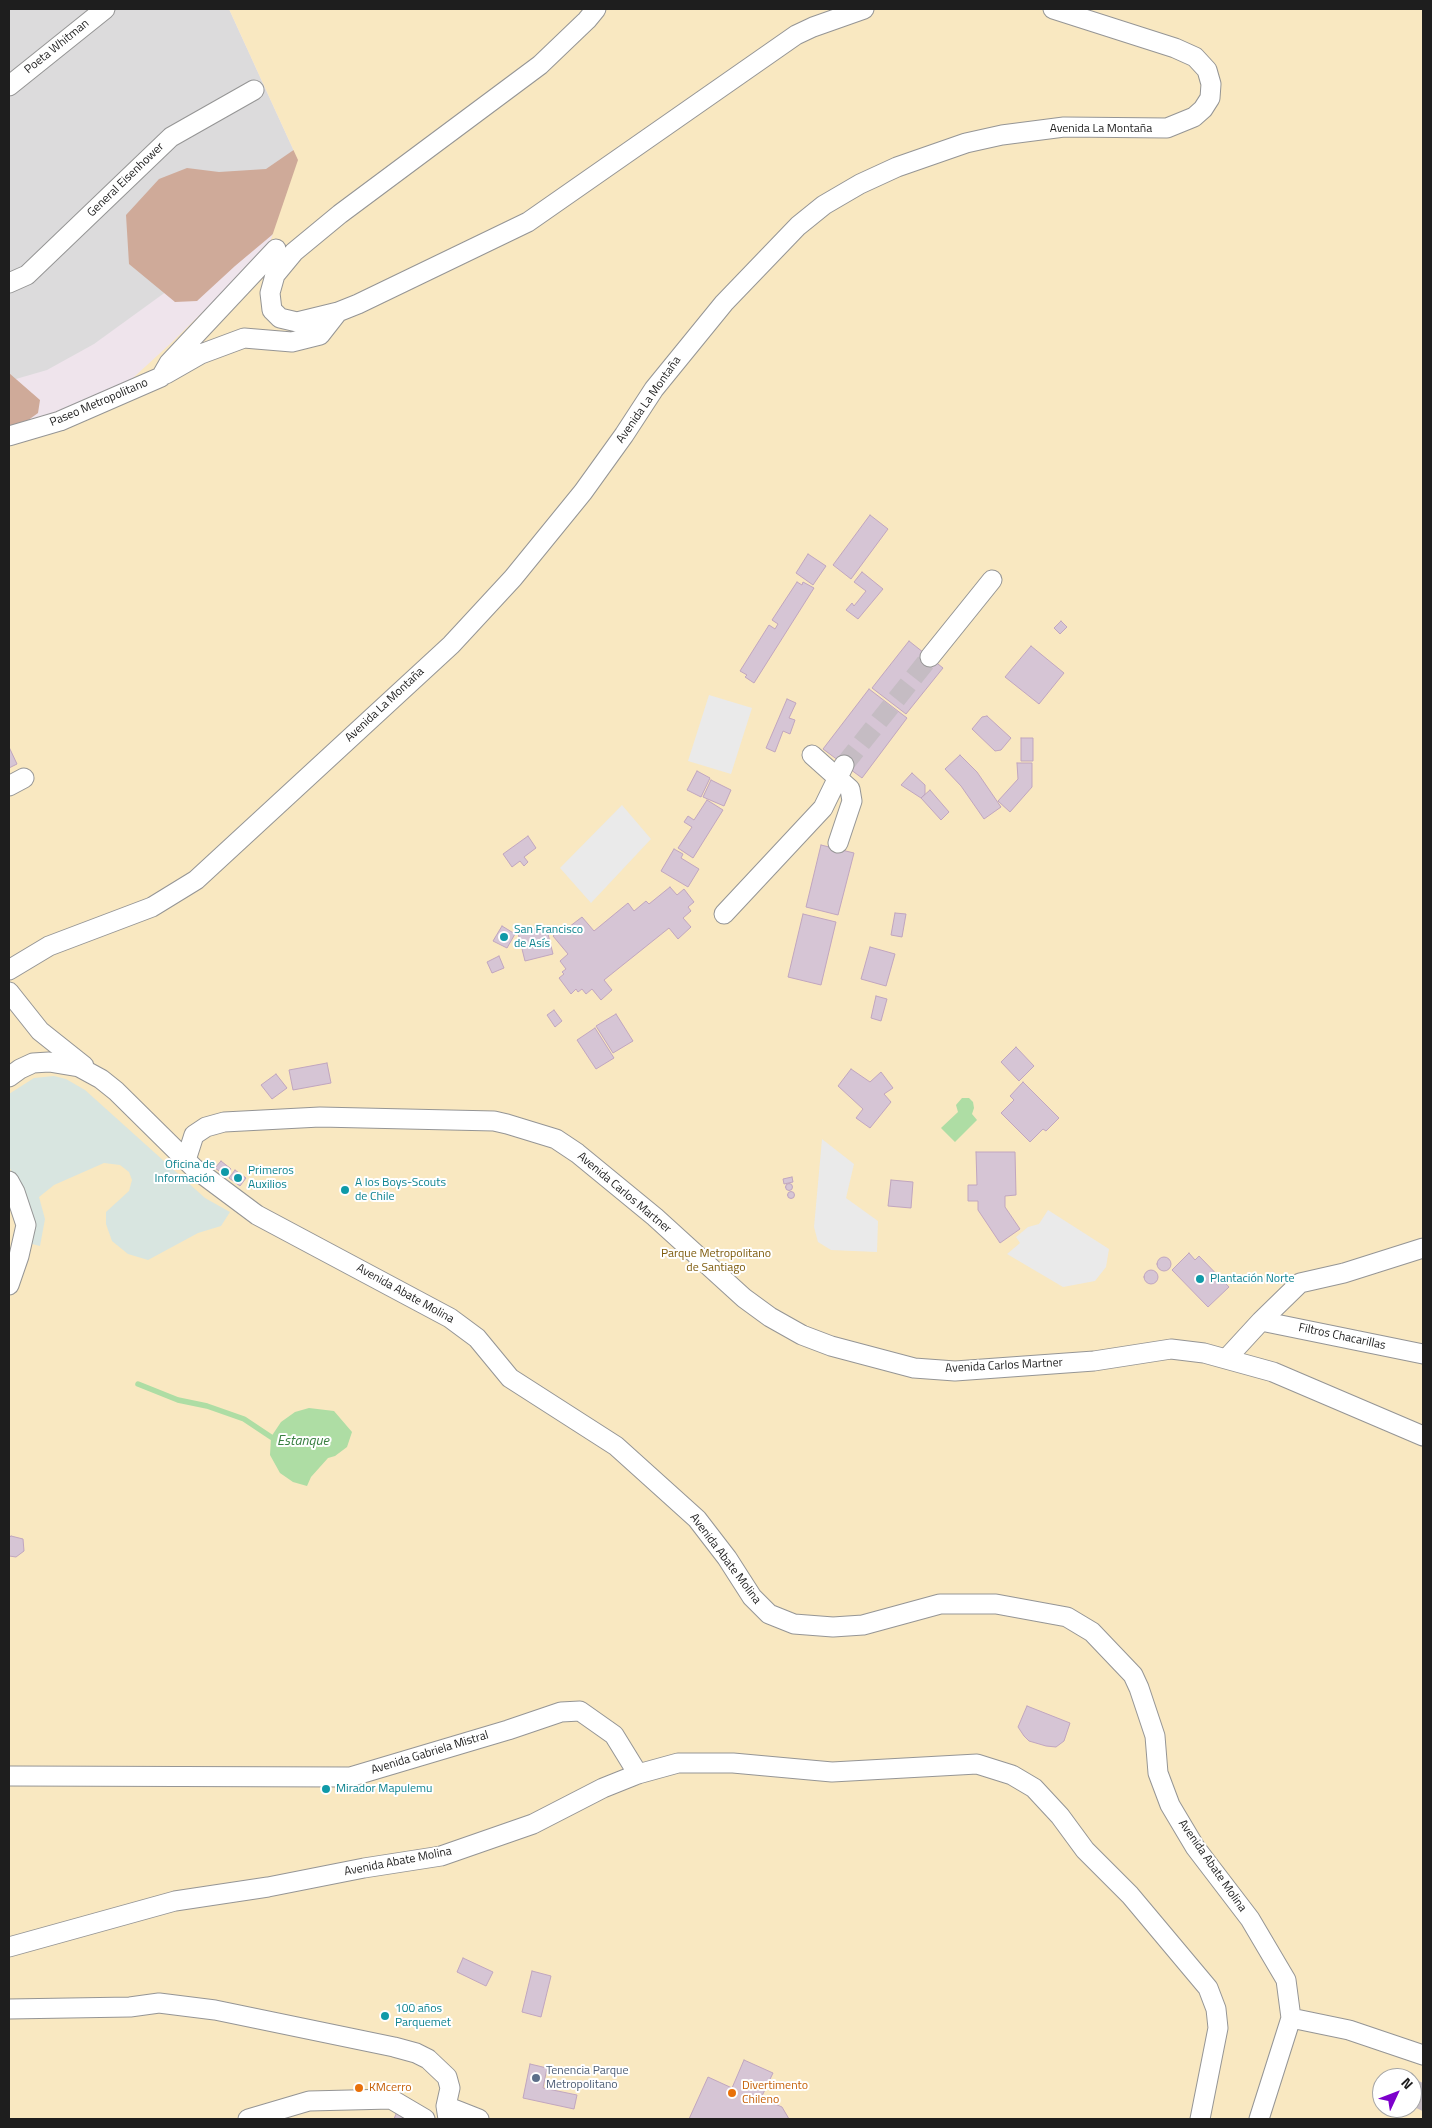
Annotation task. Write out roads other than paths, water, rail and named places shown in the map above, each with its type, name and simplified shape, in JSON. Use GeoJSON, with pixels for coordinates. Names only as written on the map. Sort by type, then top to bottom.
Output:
{"type":"FeatureCollection","features":[{"type":"Feature","properties":{"kind":"street"},"geometry":{"type":"LineString","coordinates":[[596,9],[540,65],[340,214],[284,262],[275,275],[270,293],[272,310],[280,318],[297,322],[338,312],[528,222],[796,35],[812,27],[864,9]]}},
{"type":"Feature","properties":{"kind":"street","name":"Avenida La Montaña"},"geometry":{"type":"LineString","coordinates":[[9,970],[49,946],[152,907],[196,880],[451,645],[513,578],[584,492],[654,389],[724,303],[798,226],[824,205],[860,184],[897,167],[966,143],[1002,135],[1064,127],[1167,128],[1194,117],[1203,109],[1210,98],[1212,84],[1207,70],[1195,57],[1175,48],[1053,9]]}},
{"type":"Feature","properties":{"kind":"street","name":"Poeta Whitman"},"geometry":{"type":"LineString","coordinates":[[9,86],[102,10]]}},
{"type":"Feature","properties":{"kind":"street","name":"General Eisenhower"},"geometry":{"type":"LineString","coordinates":[[9,284],[26,275],[171,137],[254,90]]}},
{"type":"Feature","properties":{"kind":"street"},"geometry":{"type":"LineString","coordinates":[[165,370],[276,249]]}},
{"type":"Feature","properties":{"kind":"street","name":"Paseo Metropolitano"},"geometry":{"type":"LineString","coordinates":[[9,436],[60,421],[165,370],[244,338],[292,342],[320,335],[338,312]]}},
{"type":"Feature","properties":{"kind":"street"},"geometry":{"type":"LineString","coordinates":[[930,657],[992,580]]}},
{"type":"Feature","properties":{"kind":"street"},"geometry":{"type":"LineString","coordinates":[[812,755],[841,771],[850,789],[852,801],[838,843]]}},
{"type":"Feature","properties":{"kind":"street"},"geometry":{"type":"LineString","coordinates":[[724,914],[823,808],[841,771]]}},
{"type":"Feature","properties":{"kind":"street"},"geometry":{"type":"LineString","coordinates":[[9,992],[40,1031]]}},
{"type":"Feature","properties":{"kind":"street"},"geometry":{"type":"LineString","coordinates":[[9,1006],[101,1079]]}},
{"type":"Feature","properties":{"kind":"street"},"geometry":{"type":"LineString","coordinates":[[9,1077],[33,1063],[49,1062],[79,1067],[101,1079]]}},
{"type":"Feature","properties":{"kind":"street","name":"Avenida Abate Molina"},"geometry":{"type":"LineString","coordinates":[[101,1079],[116,1091],[186,1160],[257,1215],[450,1318],[477,1338],[510,1378],[616,1446],[697,1519],[727,1558],[752,1597],[769,1614],[794,1624],[833,1627],[863,1625],[940,1604],[996,1604],[1067,1617],[1092,1632],[1113,1651],[1133,1675],[1156,1736],[1158,1773],[1170,1805],[1195,1847],[1250,1919],[1286,1980],[1291,2018],[1259,2119]]}},
{"type":"Feature","properties":{"kind":"street","name":"Avenida Carlos Martner"},"geometry":{"type":"LineString","coordinates":[[186,1160],[194,1135],[206,1126],[224,1122],[320,1117],[494,1121],[556,1139],[570,1148],[655,1217],[744,1298],[770,1317],[802,1335],[831,1346],[914,1368],[955,1371],[1094,1361],[1171,1349],[1204,1353],[1273,1372],[1423,1436]]}},
{"type":"Feature","properties":{"kind":"street"},"geometry":{"type":"LineString","coordinates":[[9,1284],[19,1256],[26,1225],[11,1189]]}},
{"type":"Feature","properties":{"kind":"street"},"geometry":{"type":"LineString","coordinates":[[1227,1358],[1300,1283],[1344,1273],[1423,1248]]}},
{"type":"Feature","properties":{"kind":"street","name":"Filtros Chacarillas"},"geometry":{"type":"LineString","coordinates":[[1261,1321],[1423,1354]]}},
{"type":"Feature","properties":{"kind":"street","name":"Avenida Gabriela Mistral"},"geometry":{"type":"LineString","coordinates":[[9,1776],[350,1776],[508,1730],[561,1712],[580,1711],[614,1735],[638,1774]]}},
{"type":"Feature","properties":{"kind":"street","name":"Avenida Abate Molina"},"geometry":{"type":"LineString","coordinates":[[9,1947],[175,1901],[268,1887],[364,1868],[441,1856],[533,1824],[603,1788],[638,1774],[678,1763],[733,1763],[832,1772],[977,1764],[1012,1775],[1034,1788],[1060,1816],[1086,1850],[1130,1895],[1208,1988],[1216,2009],[1218,2028],[1200,2119]]}},
{"type":"Feature","properties":{"kind":"street"},"geometry":{"type":"LineString","coordinates":[[9,2009],[130,2006],[159,2003],[215,2010],[394,2047],[422,2056],[447,2077],[450,2088],[447,2113]]}},
{"type":"Feature","properties":{"kind":"street"},"geometry":{"type":"LineString","coordinates":[[1291,2018],[1349,2030],[1423,2055]]}},
{"type":"Feature","properties":{"kind":"street"},"geometry":{"type":"LineString","coordinates":[[248,2119],[310,2102],[391,2099],[427,2119],[431,2113],[447,2113],[479,2119]]}},
{"type":"Feature","properties":{"kind":"water"},"geometry":{"type":"Polygon","coordinates":[[[962,1098],[969,1098],[973,1102],[972,1114],[977,1120],[955,1142],[941,1128],[958,1112],[956,1105],[962,1098]]]}},
{"type":"Feature","properties":{"kind":"water","name":"Estanque"},"geometry":{"type":"Polygon","coordinates":[[[309,1408],[334,1411],[352,1432],[347,1447],[335,1456],[328,1458],[311,1477],[307,1486],[293,1482],[280,1473],[270,1455],[271,1437],[281,1422],[295,1412],[309,1408]]]}},
{"type":"Feature","properties":{"kind":"waterway"},"geometry":{"type":"LineString","coordinates":[[138,1384],[178,1400],[207,1406],[244,1419],[271,1437]]}},
{"type":"Feature","properties":{"kind":"tunnel"},"geometry":{"type":"LineString","coordinates":[[844,765],[930,657]]}},
{"type":"Feature","properties":{"kind":"place","name":"San Francisco de Asís"},"geometry":{"type":"Point","coordinates":[504,937]}},
{"type":"Feature","properties":{"kind":"place","name":"Oficina de Información"},"geometry":{"type":"Point","coordinates":[225,1172]}},
{"type":"Feature","properties":{"kind":"place","name":"Primeros Auxilios"},"geometry":{"type":"Point","coordinates":[238,1178]}},
{"type":"Feature","properties":{"kind":"place","name":"A los Boys-Scouts de Chile"},"geometry":{"type":"Point","coordinates":[345,1190]}},
{"type":"Feature","properties":{"kind":"place","name":"Plantación Norte"},"geometry":{"type":"Point","coordinates":[1200,1279]}},
{"type":"Feature","properties":{"kind":"place","name":"Mirador Mapulemu"},"geometry":{"type":"Point","coordinates":[326,1789]}},
{"type":"Feature","properties":{"kind":"place","name":"100 años Parquemet"},"geometry":{"type":"Point","coordinates":[385,2016]}},
{"type":"Feature","properties":{"kind":"place","name":"Tenencia Parque Metropolitano"},"geometry":{"type":"Point","coordinates":[536,2078]}},
{"type":"Feature","properties":{"kind":"place","name":"KMcerro"},"geometry":{"type":"Point","coordinates":[359,2088]}},
{"type":"Feature","properties":{"kind":"place","name":"Divertimento Chileno"},"geometry":{"type":"Point","coordinates":[732,2093]}},
{"type":"Feature","properties":{"kind":"park label","name":"Parque Metropolitano de Santiago"},"geometry":{"type":"Point","coordinates":[716,1261]}}]}
